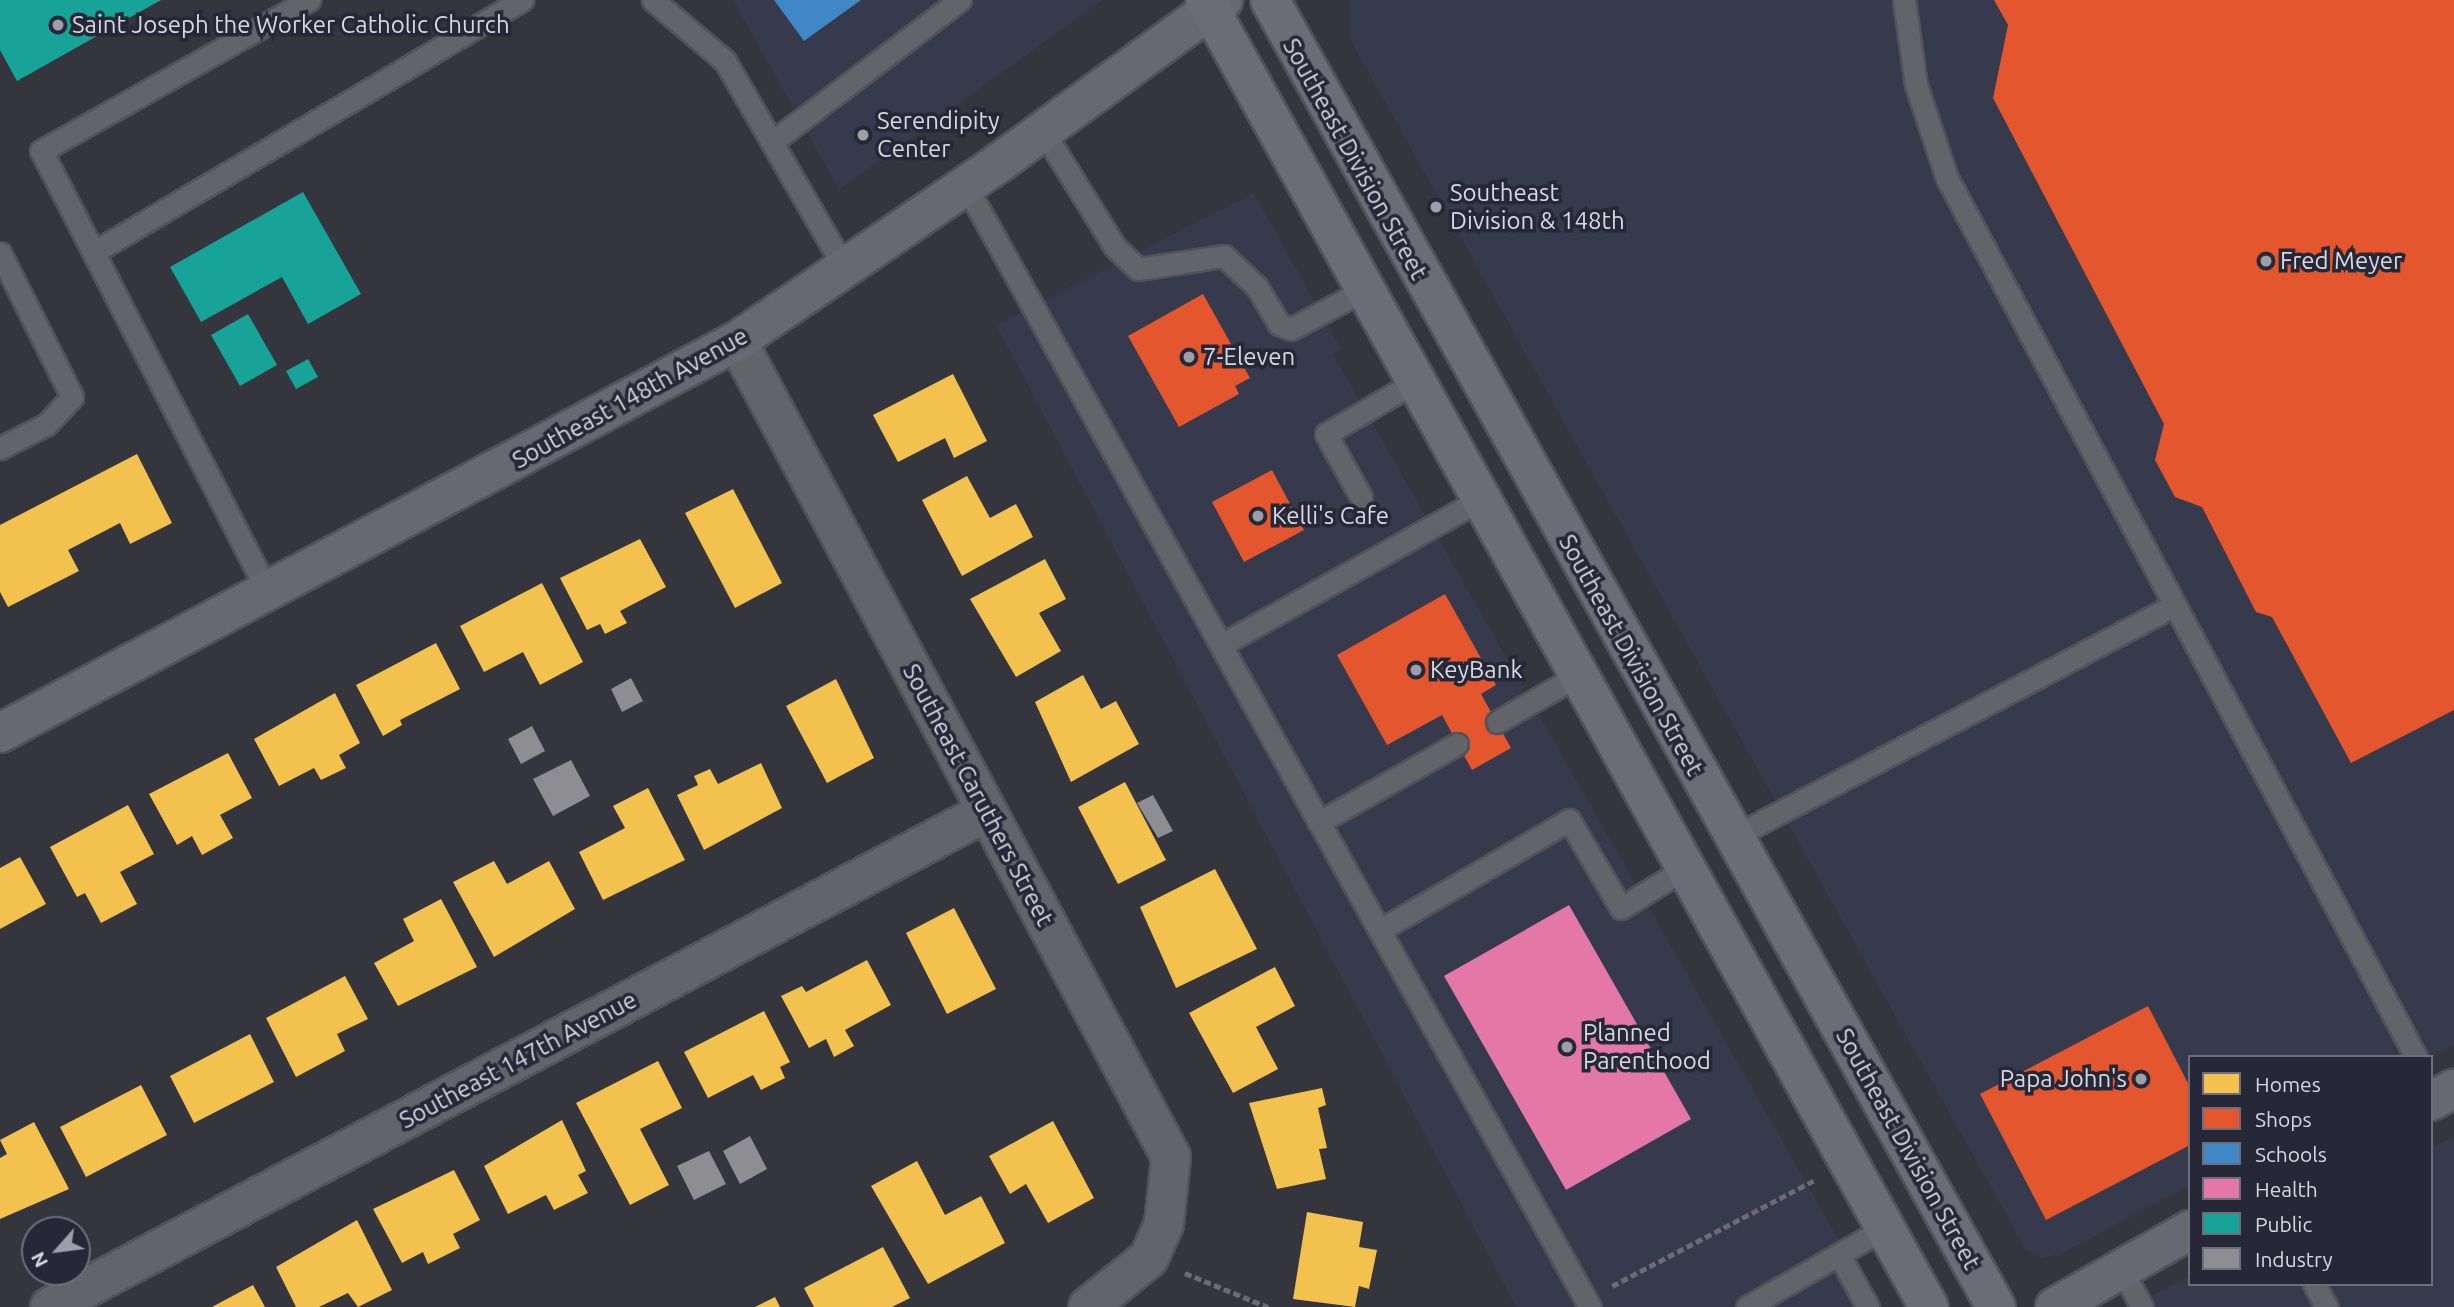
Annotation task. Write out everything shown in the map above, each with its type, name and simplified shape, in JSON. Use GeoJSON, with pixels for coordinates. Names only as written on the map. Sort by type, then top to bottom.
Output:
{"type":"FeatureCollection","features":[{"type":"Feature","properties":{"kind":"main road","name":"Southeast Division Street"},"geometry":{"type":"LineString","coordinates":[[1269,0],[1996,1307]]}},
{"type":"Feature","properties":{"kind":"main road","name":"Southeast 148th Avenue"},"geometry":{"type":"LineString","coordinates":[[0,733],[737,341],[966,186],[1212,3]]}},
{"type":"Feature","properties":{"kind":"main road"},"geometry":{"type":"LineString","coordinates":[[1212,3],[1413,383],[1929,1307]]}},
{"type":"Feature","properties":{"kind":"main road"},"geometry":{"type":"LineString","coordinates":[[2055,1307],[2120,1267],[2188,1231]]}},
{"type":"Feature","properties":{"kind":"street","name":"Southeast Caruthers Street"},"geometry":{"type":"LineString","coordinates":[[737,341],[1171,1157],[1164,1224],[1149,1258]]}},
{"type":"Feature","properties":{"kind":"street","name":"Southeast 147th Avenue"},"geometry":{"type":"LineString","coordinates":[[50,1307],[986,812]]}},
{"type":"Feature","properties":{"kind":"street"},"geometry":{"type":"LineString","coordinates":[[1088,1307],[1149,1258]]}},
{"type":"Feature","properties":{"kind":"lane"},"geometry":{"type":"LineString","coordinates":[[268,592],[41,150],[309,0]]}},
{"type":"Feature","properties":{"kind":"lane"},"geometry":{"type":"LineString","coordinates":[[94,252],[522,0]]}},
{"type":"Feature","properties":{"kind":"lane"},"geometry":{"type":"LineString","coordinates":[[653,0],[725,61],[845,270]]}},
{"type":"Feature","properties":{"kind":"lane"},"geometry":{"type":"LineString","coordinates":[[772,142],[960,0]]}},
{"type":"Feature","properties":{"kind":"lane"},"geometry":{"type":"LineString","coordinates":[[1904,0],[1916,85],[1947,178],[2415,1055]]}},
{"type":"Feature","properties":{"kind":"lane"},"geometry":{"type":"LineString","coordinates":[[1043,131],[1115,247],[1138,269],[1224,256],[1257,287],[1279,324],[1291,330],[1363,291]]}},
{"type":"Feature","properties":{"kind":"lane"},"geometry":{"type":"LineString","coordinates":[[966,186],[1588,1303]]}},
{"type":"Feature","properties":{"kind":"lane"},"geometry":{"type":"LineString","coordinates":[[0,253],[72,397],[47,424],[0,448]]}},
{"type":"Feature","properties":{"kind":"lane"},"geometry":{"type":"LineString","coordinates":[[1361,497],[1326,434],[1413,383]]}},
{"type":"Feature","properties":{"kind":"lane"},"geometry":{"type":"LineString","coordinates":[[1221,645],[1479,500]]}},
{"type":"Feature","properties":{"kind":"lane"},"geometry":{"type":"LineString","coordinates":[[1733,837],[2174,605]]}},
{"type":"Feature","properties":{"kind":"lane"},"geometry":{"type":"LineString","coordinates":[[1497,722],[1577,676]]}},
{"type":"Feature","properties":{"kind":"lane"},"geometry":{"type":"LineString","coordinates":[[1319,822],[1457,744]]}},
{"type":"Feature","properties":{"kind":"lane"},"geometry":{"type":"LineString","coordinates":[[1380,930],[1569,820],[1622,908],[1684,869]]}},
{"type":"Feature","properties":{"kind":"lane"},"geometry":{"type":"LineString","coordinates":[[1747,1307],[1885,1228]]}},
{"type":"Feature","properties":{"kind":"lane"},"geometry":{"type":"LineString","coordinates":[[1839,1255],[1868,1307]]}},
{"type":"Feature","properties":{"kind":"lane"},"geometry":{"type":"LineString","coordinates":[[2120,1267],[2142,1307]]}},
{"type":"Feature","properties":{"kind":"lane"},"geometry":{"type":"LineString","coordinates":[[2315,1286],[2327,1307]]}},
{"type":"Feature","properties":{"kind":"path"},"geometry":{"type":"LineString","coordinates":[[1588,1303],[1848,1163]]}},
{"type":"Feature","properties":{"kind":"path"},"geometry":{"type":"LineString","coordinates":[[1149,1258],[1268,1307]]}},
{"type":"Feature","properties":{"kind":"shaded area","name":"Serendipity Center"},"geometry":{"type":"Polygon","coordinates":[[[733,0],[1103,0],[839,190],[733,0]]]}},
{"type":"Feature","properties":{"kind":"shaded area"},"geometry":{"type":"Polygon","coordinates":[[[1349,0],[2454,0],[2454,1045],[2433,1057],[2188,1055],[2188,1186],[2061,1254],[2041,1258],[2026,1250],[1351,41],[1349,0]]]}},
{"type":"Feature","properties":{"kind":"shaded area"},"geometry":{"type":"Polygon","coordinates":[[[1254,193],[1341,349],[1333,354],[1877,1307],[1516,1307],[996,325],[1254,193]]]}},
{"type":"Feature","properties":{"kind":"shaded area"},"geometry":{"type":"Polygon","coordinates":[[[2454,1136],[2454,1307],[2130,1307],[2188,1276],[2188,1286],[2433,1286],[2433,1147],[2454,1136]]]}},
{"type":"Feature","properties":{"kind":"building: Homes"},"geometry":{"type":"Polygon","coordinates":[[[953,374],[987,441],[954,458],[945,438],[898,462],[873,415],[953,374]]]}},
{"type":"Feature","properties":{"kind":"building: Homes"},"geometry":{"type":"Polygon","coordinates":[[[137,454],[172,523],[130,544],[120,523],[68,550],[79,571],[8,607],[0,592],[0,525],[137,454]]]}},
{"type":"Feature","properties":{"kind":"building: Homes"},"geometry":{"type":"Polygon","coordinates":[[[967,476],[990,518],[1016,504],[1033,537],[962,576],[922,500],[967,476]]]}},
{"type":"Feature","properties":{"kind":"building: Homes"},"geometry":{"type":"Polygon","coordinates":[[[733,489],[782,583],[735,608],[685,513],[733,489]]]}},
{"type":"Feature","properties":{"kind":"building: Homes"},"geometry":{"type":"Polygon","coordinates":[[[640,539],[666,587],[620,611],[627,623],[605,634],[600,624],[587,630],[560,578],[640,539]]]}},
{"type":"Feature","properties":{"kind":"building: Homes"},"geometry":{"type":"Polygon","coordinates":[[[1045,559],[1066,599],[1039,613],[1061,651],[1016,677],[970,599],[1045,559]]]}},
{"type":"Feature","properties":{"kind":"building: Homes"},"geometry":{"type":"Polygon","coordinates":[[[542,583],[583,662],[540,685],[523,652],[484,672],[460,626],[542,583]]]}},
{"type":"Feature","properties":{"kind":"building: Homes"},"geometry":{"type":"Polygon","coordinates":[[[436,643],[460,689],[400,720],[402,725],[383,736],[356,685],[436,643]]]}},
{"type":"Feature","properties":{"kind":"building: Homes"},"geometry":{"type":"Polygon","coordinates":[[[1083,675],[1101,709],[1116,701],[1139,744],[1071,782],[1035,702],[1083,675]]]}},
{"type":"Feature","properties":{"kind":"building: Homes"},"geometry":{"type":"Polygon","coordinates":[[[836,679],[874,758],[827,783],[786,706],[836,679]]]}},
{"type":"Feature","properties":{"kind":"building: Homes"},"geometry":{"type":"Polygon","coordinates":[[[335,693],[360,743],[339,755],[346,768],[321,780],[314,768],[279,786],[254,739],[335,693]]]}},
{"type":"Feature","properties":{"kind":"building: Homes"},"geometry":{"type":"Polygon","coordinates":[[[228,753],[252,798],[220,815],[233,838],[202,855],[192,836],[177,845],[149,794],[228,753]]]}},
{"type":"Feature","properties":{"kind":"building: Homes"},"geometry":{"type":"Polygon","coordinates":[[[761,763],[782,808],[704,850],[677,795],[698,785],[694,776],[710,769],[718,784],[761,763]]]}},
{"type":"Feature","properties":{"kind":"building: Homes"},"geometry":{"type":"Polygon","coordinates":[[[1125,782],[1166,860],[1118,884],[1078,807],[1125,782]]]}},
{"type":"Feature","properties":{"kind":"building: Homes"},"geometry":{"type":"Polygon","coordinates":[[[648,788],[685,860],[603,900],[579,852],[625,828],[613,806],[648,788]]]}},
{"type":"Feature","properties":{"kind":"building: Homes"},"geometry":{"type":"Polygon","coordinates":[[[128,805],[154,854],[120,872],[137,904],[101,923],[85,893],[77,897],[50,847],[128,805]]]}},
{"type":"Feature","properties":{"kind":"building: Homes"},"geometry":{"type":"Polygon","coordinates":[[[20,857],[46,904],[0,929],[0,868],[20,857]]]}},
{"type":"Feature","properties":{"kind":"building: Homes"},"geometry":{"type":"Polygon","coordinates":[[[494,861],[507,884],[549,861],[575,909],[494,957],[453,882],[494,861]]]}},
{"type":"Feature","properties":{"kind":"building: Homes"},"geometry":{"type":"Polygon","coordinates":[[[1215,869],[1257,949],[1176,988],[1140,907],[1215,869]]]}},
{"type":"Feature","properties":{"kind":"building: Homes"},"geometry":{"type":"Polygon","coordinates":[[[441,899],[477,967],[398,1006],[374,963],[414,941],[403,919],[441,899]]]}},
{"type":"Feature","properties":{"kind":"building: Homes"},"geometry":{"type":"Polygon","coordinates":[[[954,908],[996,989],[947,1014],[906,933],[954,908]]]}},
{"type":"Feature","properties":{"kind":"building: Homes"},"geometry":{"type":"Polygon","coordinates":[[[867,960],[891,1005],[845,1030],[854,1046],[834,1057],[826,1039],[809,1048],[781,996],[802,986],[806,992],[867,960]]]}},
{"type":"Feature","properties":{"kind":"building: Homes"},"geometry":{"type":"Polygon","coordinates":[[[1275,967],[1295,1006],[1256,1027],[1278,1069],[1233,1093],[1189,1013],[1275,967]]]}},
{"type":"Feature","properties":{"kind":"building: Homes"},"geometry":{"type":"Polygon","coordinates":[[[345,976],[368,1019],[337,1034],[345,1051],[296,1077],[266,1018],[345,976]]]}},
{"type":"Feature","properties":{"kind":"building: Homes"},"geometry":{"type":"Polygon","coordinates":[[[764,1011],[790,1062],[780,1067],[785,1078],[761,1090],[753,1075],[708,1098],[684,1052],[764,1011]]]}},
{"type":"Feature","properties":{"kind":"building: Homes"},"geometry":{"type":"Polygon","coordinates":[[[250,1034],[274,1082],[194,1123],[170,1076],[250,1034]]]}},
{"type":"Feature","properties":{"kind":"building: Homes"},"geometry":{"type":"Polygon","coordinates":[[[658,1061],[682,1108],[640,1129],[669,1185],[630,1205],[576,1103],[658,1061]]]}},
{"type":"Feature","properties":{"kind":"building: Homes"},"geometry":{"type":"Polygon","coordinates":[[[141,1085],[167,1135],[86,1177],[60,1127],[141,1085]]]}},
{"type":"Feature","properties":{"kind":"building: Homes"},"geometry":{"type":"Polygon","coordinates":[[[1322,1088],[1326,1105],[1318,1108],[1327,1148],[1319,1149],[1326,1179],[1277,1189],[1249,1103],[1322,1088]]]}},
{"type":"Feature","properties":{"kind":"building: Homes"},"geometry":{"type":"Polygon","coordinates":[[[562,1120],[586,1171],[578,1175],[588,1193],[554,1210],[546,1195],[508,1214],[484,1166],[562,1120]]]}},
{"type":"Feature","properties":{"kind":"building: Homes"},"geometry":{"type":"Polygon","coordinates":[[[1053,1121],[1094,1198],[1048,1223],[1026,1184],[1010,1194],[989,1156],[1053,1121]]]}},
{"type":"Feature","properties":{"kind":"building: Homes"},"geometry":{"type":"Polygon","coordinates":[[[34,1122],[69,1189],[0,1219],[0,1158],[7,1154],[0,1140],[34,1122]]]}},
{"type":"Feature","properties":{"kind":"building: Homes"},"geometry":{"type":"Polygon","coordinates":[[[917,1161],[945,1215],[981,1196],[1005,1243],[928,1284],[871,1186],[917,1161]]]}},
{"type":"Feature","properties":{"kind":"building: Homes"},"geometry":{"type":"Polygon","coordinates":[[[454,1170],[480,1220],[453,1234],[460,1248],[428,1264],[423,1252],[402,1263],[373,1209],[454,1170]]]}},
{"type":"Feature","properties":{"kind":"building: Homes"},"geometry":{"type":"Polygon","coordinates":[[[1307,1212],[1363,1222],[1359,1247],[1377,1250],[1369,1289],[1359,1286],[1355,1307],[1293,1299],[1307,1212]]]}},
{"type":"Feature","properties":{"kind":"building: Homes"},"geometry":{"type":"Polygon","coordinates":[[[357,1220],[392,1290],[358,1307],[348,1293],[319,1307],[296,1307],[276,1267],[357,1220]]]}},
{"type":"Feature","properties":{"kind":"building: Homes"},"geometry":{"type":"Polygon","coordinates":[[[883,1247],[910,1298],[892,1307],[814,1307],[804,1288],[883,1247]]]}},
{"type":"Feature","properties":{"kind":"building: Homes"},"geometry":{"type":"Polygon","coordinates":[[[253,1285],[265,1307],[212,1307],[253,1285]]]}},
{"type":"Feature","properties":{"kind":"building: Homes"},"geometry":{"type":"Polygon","coordinates":[[[775,1297],[780,1307],[755,1307],[775,1297]]]}},
{"type":"Feature","properties":{"kind":"building: Shops","name":"Fred Meyer"},"geometry":{"type":"Polygon","coordinates":[[[1994,0],[2454,0],[2454,710],[2351,763],[2272,617],[2256,612],[2202,507],[2175,497],[2155,460],[2164,424],[1993,98],[2008,25],[1994,0]]]}},
{"type":"Feature","properties":{"kind":"building: Shops","name":"7-Eleven"},"geometry":{"type":"Polygon","coordinates":[[[1203,294],[1250,378],[1235,386],[1239,394],[1179,427],[1128,336],[1203,294]]]}},
{"type":"Feature","properties":{"kind":"building: Shops","name":"Kelli's Cafe"},"geometry":{"type":"Polygon","coordinates":[[[1272,470],[1304,530],[1244,562],[1212,502],[1272,470]]]}},
{"type":"Feature","properties":{"kind":"building: Shops","name":"KeyBank"},"geometry":{"type":"Polygon","coordinates":[[[1445,594],[1496,685],[1481,694],[1511,748],[1472,770],[1442,715],[1387,745],[1337,655],[1445,594]]]}},
{"type":"Feature","properties":{"kind":"building: Shops"},"geometry":{"type":"Polygon","coordinates":[[[2148,1006],[2188,1083],[2188,1146],[2046,1220],[1980,1094],[2148,1006]]]}},
{"type":"Feature","properties":{"kind":"building: Schools"},"geometry":{"type":"Polygon","coordinates":[[[774,0],[861,0],[804,41],[774,0]]]}},
{"type":"Feature","properties":{"kind":"building: Health","name":"Planned Parenthood"},"geometry":{"type":"Polygon","coordinates":[[[1569,905],[1691,1119],[1566,1190],[1444,976],[1569,905]]]}},
{"type":"Feature","properties":{"kind":"building: Public","name":"Saint Joseph the Worker Catholic Church"},"geometry":{"type":"Polygon","coordinates":[[[0,0],[161,0],[17,81],[0,50],[0,0]]]}},
{"type":"Feature","properties":{"kind":"building: Public"},"geometry":{"type":"Polygon","coordinates":[[[303,192],[361,294],[308,324],[282,277],[201,322],[170,267],[303,192]]]}},
{"type":"Feature","properties":{"kind":"building: Public"},"geometry":{"type":"Polygon","coordinates":[[[248,314],[277,365],[240,386],[211,335],[248,314]]]}},
{"type":"Feature","properties":{"kind":"building: Public"},"geometry":{"type":"Polygon","coordinates":[[[308,359],[318,377],[296,389],[286,371],[308,359]]]}},
{"type":"Feature","properties":{"kind":"building: Industry"},"geometry":{"type":"Polygon","coordinates":[[[631,678],[643,701],[622,712],[611,689],[631,678]]]}},
{"type":"Feature","properties":{"kind":"building: Industry"},"geometry":{"type":"Polygon","coordinates":[[[532,726],[545,751],[521,764],[508,739],[532,726]]]}},
{"type":"Feature","properties":{"kind":"building: Industry"},"geometry":{"type":"Polygon","coordinates":[[[571,760],[590,796],[553,816],[533,779],[571,760]]]}},
{"type":"Feature","properties":{"kind":"building: Industry"},"geometry":{"type":"Polygon","coordinates":[[[1153,795],[1173,831],[1158,838],[1137,803],[1153,795]]]}},
{"type":"Feature","properties":{"kind":"building: Industry"},"geometry":{"type":"Polygon","coordinates":[[[750,1136],[767,1169],[740,1184],[723,1151],[750,1136]]]}},
{"type":"Feature","properties":{"kind":"building: Industry"},"geometry":{"type":"Polygon","coordinates":[[[709,1151],[726,1184],[694,1200],[677,1166],[709,1151]]]}},
{"type":"Feature","properties":{"kind":"place","name":"Saint Joseph the Worker Catholic Church"},"geometry":{"type":"Point","coordinates":[58,25]}},
{"type":"Feature","properties":{"kind":"place","name":"Serendipity Center"},"geometry":{"type":"Point","coordinates":[863,135]}},
{"type":"Feature","properties":{"kind":"place","name":"Southeast Division & 148th"},"geometry":{"type":"Point","coordinates":[1436,207]}},
{"type":"Feature","properties":{"kind":"place","name":"Fred Meyer"},"geometry":{"type":"Point","coordinates":[2266,261]}},
{"type":"Feature","properties":{"kind":"place","name":"7-Eleven"},"geometry":{"type":"Point","coordinates":[1189,357]}},
{"type":"Feature","properties":{"kind":"place","name":"Kelli's Cafe"},"geometry":{"type":"Point","coordinates":[1258,516]}},
{"type":"Feature","properties":{"kind":"place","name":"KeyBank"},"geometry":{"type":"Point","coordinates":[1416,670]}},
{"type":"Feature","properties":{"kind":"place","name":"Planned Parenthood"},"geometry":{"type":"Point","coordinates":[1567,1047]}},
{"type":"Feature","properties":{"kind":"place","name":"Papa John's"},"geometry":{"type":"Point","coordinates":[2141,1079]}}]}
